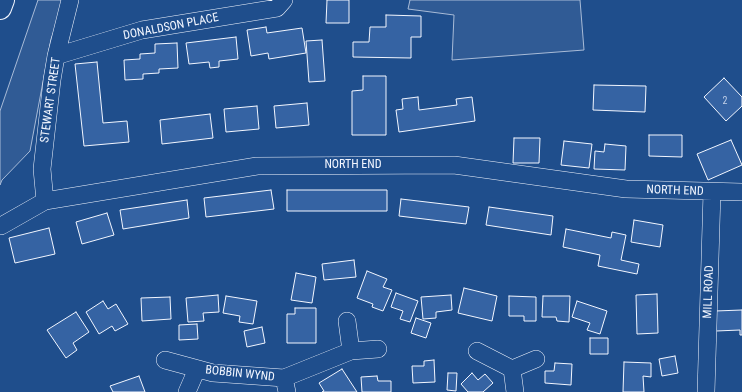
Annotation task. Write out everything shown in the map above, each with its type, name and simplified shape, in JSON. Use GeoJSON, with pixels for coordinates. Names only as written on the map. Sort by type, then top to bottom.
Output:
{"type":"FeatureCollection","features":[{"type":"Feature","properties":{"kind":"highway"},"geometry":{"type":"LineString","coordinates":[[0,8],[3,0]]}},
{"type":"Feature","properties":{"kind":"street","name":"STEWART STREET"},"geometry":{"type":"LineString","coordinates":[[45,201],[42,169],[56,56],[70,0]]}},
{"type":"Feature","properties":{"kind":"street","name":"DONALDSON PLACE"},"geometry":{"type":"LineString","coordinates":[[56,56],[142,30],[278,8],[284,0]]}},
{"type":"Feature","properties":{"kind":"street","name":"NORTH END"},"geometry":{"type":"LineString","coordinates":[[0,226],[45,201],[257,166],[454,165],[626,189],[742,192]]}},
{"type":"Feature","properties":{"kind":"street","name":"MILL ROAD"},"geometry":{"type":"LineString","coordinates":[[706,392],[712,192]]}},
{"type":"Feature","properties":{"kind":"street"},"geometry":{"type":"LineString","coordinates":[[347,320],[351,351]]}},
{"type":"Feature","properties":{"kind":"street","name":"BOBBIN WYND"},"geometry":{"type":"LineString","coordinates":[[165,360],[213,373],[285,385],[351,351],[378,349]]}},
{"type":"Feature","properties":{"kind":"street"},"geometry":{"type":"LineString","coordinates":[[477,351],[512,370]]}},
{"type":"Feature","properties":{"kind":"street"},"geometry":{"type":"LineString","coordinates":[[512,370],[536,359]]}},
{"type":"Feature","properties":{"kind":"street","name":"BOBBIN WYND"},"geometry":{"type":"LineString","coordinates":[[187,392],[197,369]]}},
{"type":"Feature","properties":{"kind":"street"},"geometry":{"type":"LineString","coordinates":[[512,370],[515,392]]}},
{"type":"Feature","properties":{"kind":"shaded area"},"geometry":{"type":"Polygon","coordinates":[[[38,0],[66,0],[51,39],[30,151],[2,180],[0,185],[0,111],[38,0]]]}},
{"type":"Feature","properties":{"kind":"shaded area"},"geometry":{"type":"Polygon","coordinates":[[[410,0],[580,0],[584,50],[452,60],[454,15],[408,9],[410,0]]]}},
{"type":"Feature","properties":{"kind":"building"},"geometry":{"type":"Polygon","coordinates":[[[327,0],[349,0],[349,23],[326,23],[327,0]]]}},
{"type":"Feature","properties":{"kind":"building"},"geometry":{"type":"Polygon","coordinates":[[[386,15],[421,16],[421,37],[411,37],[411,58],[353,57],[353,42],[369,42],[370,27],[386,27],[386,15]]]}},
{"type":"Feature","properties":{"kind":"building"},"geometry":{"type":"Polygon","coordinates":[[[266,27],[267,33],[302,28],[306,53],[269,59],[268,53],[251,56],[247,30],[266,27]]]}},
{"type":"Feature","properties":{"kind":"building"},"geometry":{"type":"Polygon","coordinates":[[[236,37],[238,59],[219,61],[219,67],[210,68],[209,62],[189,64],[186,43],[236,37]]]}},
{"type":"Feature","properties":{"kind":"building"},"geometry":{"type":"Polygon","coordinates":[[[322,40],[325,81],[309,82],[306,41],[322,40]]]}},
{"type":"Feature","properties":{"kind":"building"},"geometry":{"type":"Polygon","coordinates":[[[177,43],[178,68],[159,69],[159,73],[143,74],[143,79],[125,80],[124,60],[140,59],[140,54],[155,53],[155,44],[177,43]]]}},
{"type":"Feature","properties":{"kind":"building"},"geometry":{"type":"Polygon","coordinates":[[[97,62],[103,123],[127,121],[129,142],[84,146],[75,64],[97,62]]]}},
{"type":"Feature","properties":{"kind":"building"},"geometry":{"type":"Polygon","coordinates":[[[363,76],[386,76],[386,135],[352,135],[352,91],[363,90],[363,76]]]}},
{"type":"Feature","properties":{"kind":"building"},"geometry":{"type":"Polygon","coordinates":[[[724,78],[742,97],[742,106],[726,121],[704,97],[724,78]]]}},
{"type":"Feature","properties":{"kind":"building"},"geometry":{"type":"Polygon","coordinates":[[[594,85],[646,86],[645,112],[593,110],[594,85]]]}},
{"type":"Feature","properties":{"kind":"building"},"geometry":{"type":"Polygon","coordinates":[[[418,97],[419,110],[457,105],[456,99],[472,97],[475,121],[399,132],[396,110],[403,109],[402,99],[418,97]]]}},
{"type":"Feature","properties":{"kind":"building"},"geometry":{"type":"Polygon","coordinates":[[[307,103],[309,125],[276,128],[274,106],[307,103]]]}},
{"type":"Feature","properties":{"kind":"building"},"geometry":{"type":"Polygon","coordinates":[[[257,106],[259,129],[226,132],[224,109],[257,106]]]}},
{"type":"Feature","properties":{"kind":"building"},"geometry":{"type":"Polygon","coordinates":[[[210,114],[213,138],[162,144],[160,120],[210,114]]]}},
{"type":"Feature","properties":{"kind":"building"},"geometry":{"type":"Polygon","coordinates":[[[649,135],[682,135],[682,157],[649,156],[649,135]]]}},
{"type":"Feature","properties":{"kind":"building"},"geometry":{"type":"Polygon","coordinates":[[[514,138],[540,138],[539,163],[513,163],[514,138]]]}},
{"type":"Feature","properties":{"kind":"building"},"geometry":{"type":"Polygon","coordinates":[[[731,140],[742,165],[708,180],[697,154],[731,140]]]}},
{"type":"Feature","properties":{"kind":"building"},"geometry":{"type":"Polygon","coordinates":[[[564,141],[592,144],[589,168],[561,165],[564,141]]]}},
{"type":"Feature","properties":{"kind":"building"},"geometry":{"type":"Polygon","coordinates":[[[605,144],[626,146],[625,170],[594,169],[595,151],[604,152],[605,144]]]}},
{"type":"Feature","properties":{"kind":"building"},"geometry":{"type":"Polygon","coordinates":[[[271,190],[274,209],[206,217],[204,198],[271,190]]]}},
{"type":"Feature","properties":{"kind":"building"},"geometry":{"type":"Polygon","coordinates":[[[287,190],[387,190],[387,211],[287,211],[287,190]]]}},
{"type":"Feature","properties":{"kind":"building"},"geometry":{"type":"Polygon","coordinates":[[[401,199],[469,207],[466,224],[399,216],[401,199]]]}},
{"type":"Feature","properties":{"kind":"building"},"geometry":{"type":"Polygon","coordinates":[[[187,200],[189,218],[123,229],[120,210],[187,200]]]}},
{"type":"Feature","properties":{"kind":"building"},"geometry":{"type":"Polygon","coordinates":[[[489,207],[553,216],[551,235],[486,225],[489,207]]]}},
{"type":"Feature","properties":{"kind":"building"},"geometry":{"type":"Polygon","coordinates":[[[107,213],[114,235],[82,244],[76,222],[107,213]]]}},
{"type":"Feature","properties":{"kind":"building"},"geometry":{"type":"Polygon","coordinates":[[[634,220],[663,225],[660,247],[631,242],[634,220]]]}},
{"type":"Feature","properties":{"kind":"building"},"geometry":{"type":"Polygon","coordinates":[[[49,228],[55,254],[15,263],[9,238],[49,228]]]}},
{"type":"Feature","properties":{"kind":"building"},"geometry":{"type":"Polygon","coordinates":[[[566,229],[611,238],[612,232],[626,235],[621,260],[639,264],[637,274],[598,266],[600,255],[563,247],[566,229]]]}},
{"type":"Feature","properties":{"kind":"building"},"geometry":{"type":"Polygon","coordinates":[[[354,260],[356,277],[324,280],[322,264],[354,260]]]}},
{"type":"Feature","properties":{"kind":"building"},"geometry":{"type":"Polygon","coordinates":[[[367,271],[387,279],[383,287],[392,290],[383,311],[372,307],[373,304],[357,298],[367,271]]]}},
{"type":"Feature","properties":{"kind":"building"},"geometry":{"type":"Polygon","coordinates":[[[296,273],[316,277],[312,303],[291,300],[296,273]]]}},
{"type":"Feature","properties":{"kind":"building"},"geometry":{"type":"Polygon","coordinates":[[[464,288],[497,296],[492,321],[458,313],[464,288]]]}},
{"type":"Feature","properties":{"kind":"building"},"geometry":{"type":"Polygon","coordinates":[[[396,293],[418,301],[410,322],[400,319],[403,311],[391,307],[396,293]]]}},
{"type":"Feature","properties":{"kind":"building"},"geometry":{"type":"Polygon","coordinates":[[[657,294],[658,333],[637,334],[636,295],[657,294]]]}},
{"type":"Feature","properties":{"kind":"building"},"geometry":{"type":"Polygon","coordinates":[[[218,295],[219,312],[203,313],[204,321],[188,322],[186,298],[218,295]]]}},
{"type":"Feature","properties":{"kind":"building"},"geometry":{"type":"Polygon","coordinates":[[[451,295],[452,310],[436,312],[436,318],[423,319],[421,297],[451,295]]]}},
{"type":"Feature","properties":{"kind":"building"},"geometry":{"type":"Polygon","coordinates":[[[226,296],[257,301],[253,324],[239,322],[240,316],[223,313],[226,296]]]}},
{"type":"Feature","properties":{"kind":"building"},"geometry":{"type":"Polygon","coordinates":[[[509,296],[536,297],[536,321],[524,321],[524,316],[509,316],[509,296]]]}},
{"type":"Feature","properties":{"kind":"building"},"geometry":{"type":"Polygon","coordinates":[[[543,296],[570,296],[569,322],[557,321],[556,317],[542,317],[543,296]]]}},
{"type":"Feature","properties":{"kind":"building"},"geometry":{"type":"Polygon","coordinates":[[[170,297],[171,319],[142,321],[141,298],[170,297]]]}},
{"type":"Feature","properties":{"kind":"building"},"geometry":{"type":"Polygon","coordinates":[[[103,301],[108,309],[116,304],[128,324],[115,331],[112,326],[99,334],[86,312],[103,301]]]}},
{"type":"Feature","properties":{"kind":"building"},"geometry":{"type":"Polygon","coordinates":[[[577,301],[607,311],[600,334],[587,330],[590,323],[572,317],[577,301]]]}},
{"type":"Feature","properties":{"kind":"building"},"geometry":{"type":"Polygon","coordinates":[[[295,308],[316,308],[316,343],[287,343],[287,314],[295,314],[295,308]]]}},
{"type":"Feature","properties":{"kind":"building"},"geometry":{"type":"Polygon","coordinates":[[[742,310],[742,335],[740,335],[740,330],[716,331],[715,311],[742,310]]]}},
{"type":"Feature","properties":{"kind":"building"},"geometry":{"type":"Polygon","coordinates":[[[76,312],[89,332],[73,343],[77,350],[66,358],[47,330],[76,312]]]}},
{"type":"Feature","properties":{"kind":"building"},"geometry":{"type":"Polygon","coordinates":[[[416,318],[431,323],[426,338],[411,333],[416,318]]]}},
{"type":"Feature","properties":{"kind":"building"},"geometry":{"type":"Polygon","coordinates":[[[197,324],[198,339],[179,340],[179,325],[197,324]]]}},
{"type":"Feature","properties":{"kind":"building"},"geometry":{"type":"Polygon","coordinates":[[[262,327],[265,343],[247,347],[244,331],[262,327]]]}},
{"type":"Feature","properties":{"kind":"building"},"geometry":{"type":"Polygon","coordinates":[[[590,338],[608,338],[608,354],[590,354],[590,338]]]}},
{"type":"Feature","properties":{"kind":"building"},"geometry":{"type":"Polygon","coordinates":[[[675,356],[678,373],[662,376],[659,359],[675,356]]]}},
{"type":"Feature","properties":{"kind":"building"},"geometry":{"type":"Polygon","coordinates":[[[434,360],[435,382],[413,383],[412,366],[424,366],[424,361],[434,360]]]}},
{"type":"Feature","properties":{"kind":"building"},"geometry":{"type":"Polygon","coordinates":[[[624,362],[651,363],[651,377],[643,376],[644,392],[623,392],[624,362]]]}},
{"type":"Feature","properties":{"kind":"building"},"geometry":{"type":"Polygon","coordinates":[[[555,363],[572,364],[571,385],[545,383],[545,371],[554,371],[555,363]]]}},
{"type":"Feature","properties":{"kind":"building"},"geometry":{"type":"Polygon","coordinates":[[[342,369],[357,392],[322,392],[324,391],[319,383],[342,369]]]}},
{"type":"Feature","properties":{"kind":"building"},"geometry":{"type":"Polygon","coordinates":[[[448,373],[457,373],[456,391],[447,390],[448,373]]]}},
{"type":"Feature","properties":{"kind":"building"},"geometry":{"type":"Polygon","coordinates":[[[472,373],[478,380],[485,374],[493,383],[483,392],[468,392],[461,384],[472,373]]]}},
{"type":"Feature","properties":{"kind":"building"},"geometry":{"type":"Polygon","coordinates":[[[139,376],[145,392],[113,392],[110,386],[139,376]]]}},
{"type":"Feature","properties":{"kind":"building"},"geometry":{"type":"Polygon","coordinates":[[[377,376],[378,381],[391,381],[391,392],[362,392],[361,377],[377,376]]]}}]}
